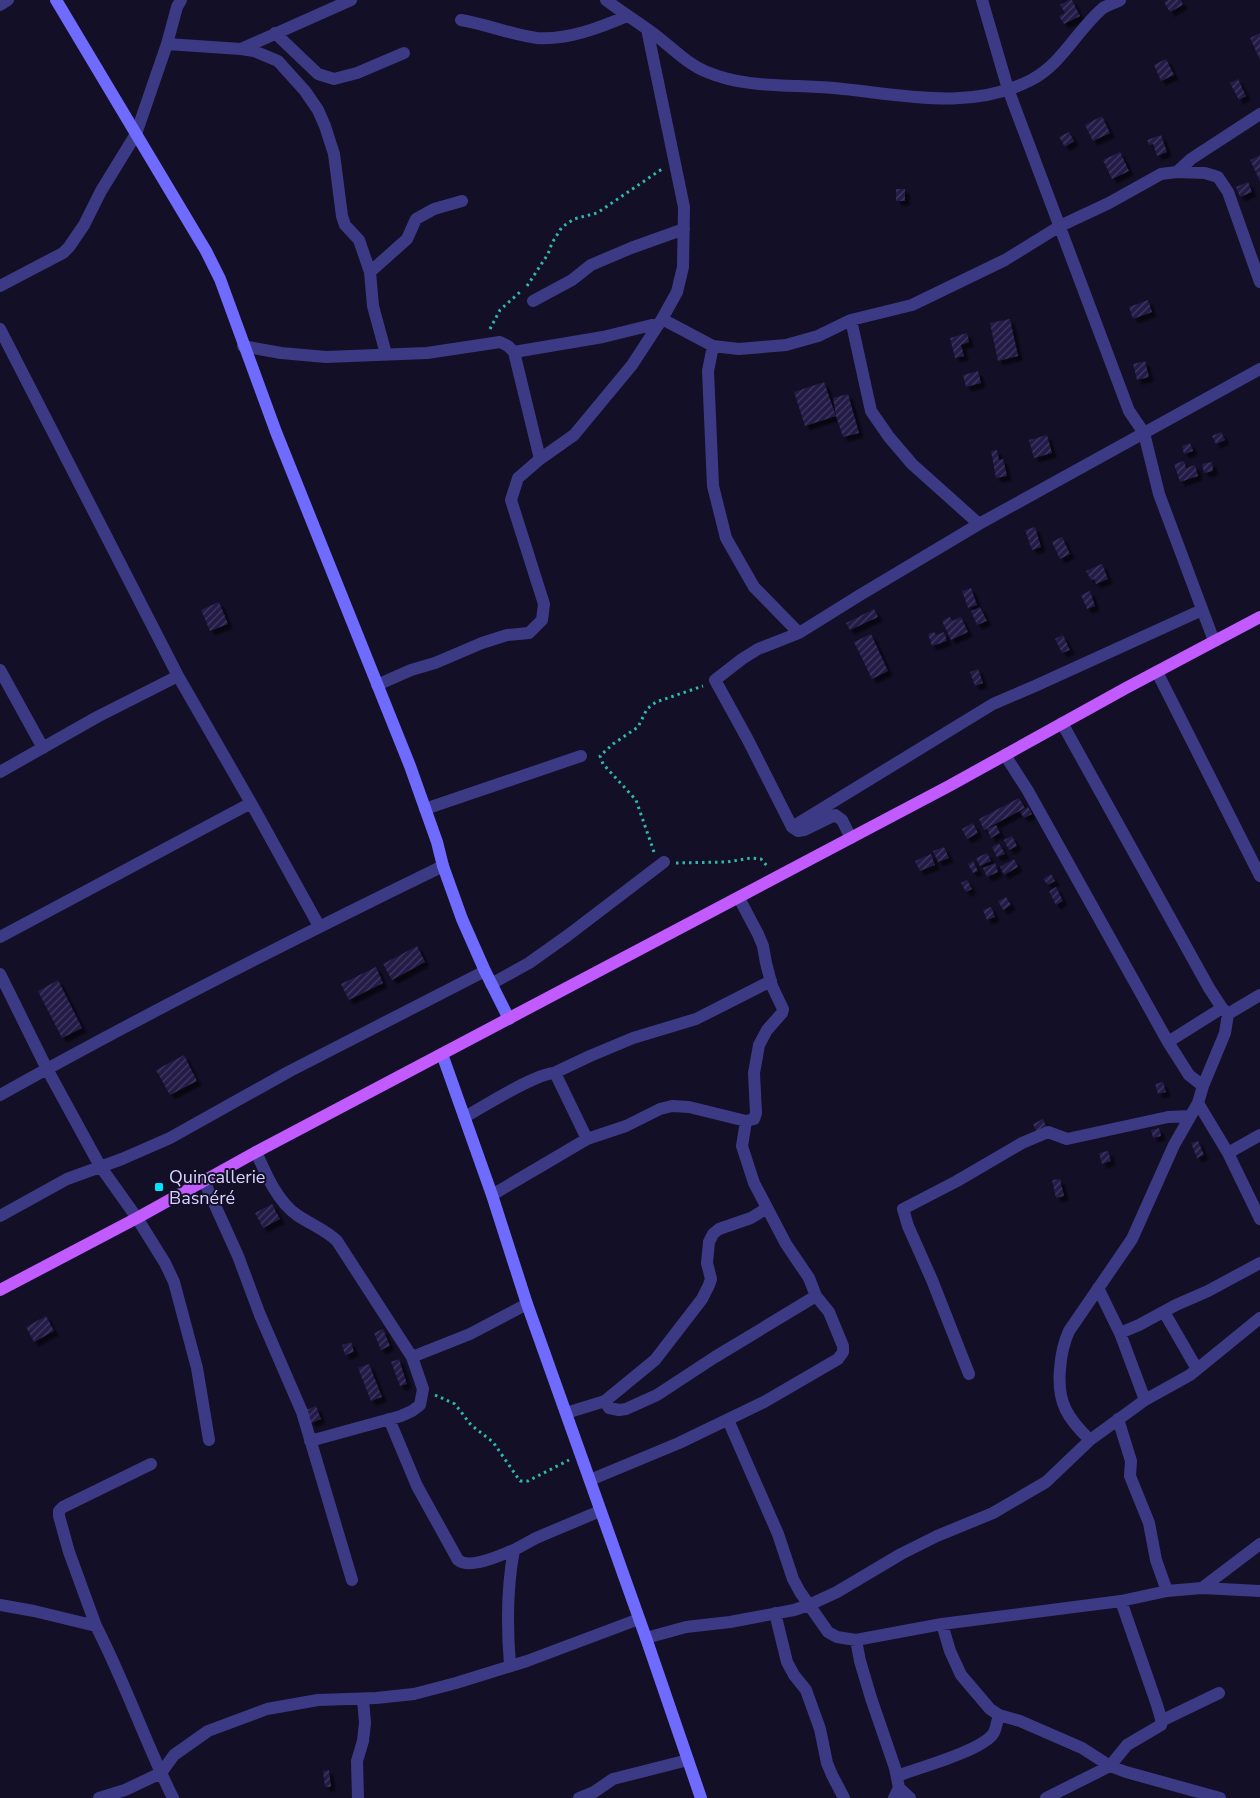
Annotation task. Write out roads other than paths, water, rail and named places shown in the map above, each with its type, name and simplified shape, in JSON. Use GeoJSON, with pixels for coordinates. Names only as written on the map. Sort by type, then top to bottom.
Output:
{"type":"FeatureCollection","features":[{"type":"Feature","properties":{"kind":"main road"},"geometry":{"type":"LineString","coordinates":[[0,1290],[137,1218],[256,1152],[739,898],[1260,617]]}},
{"type":"Feature","properties":{"kind":"street"},"geometry":{"type":"LineString","coordinates":[[0,5],[8,0]]}},
{"type":"Feature","properties":{"kind":"street"},"geometry":{"type":"LineString","coordinates":[[56,0],[206,251],[220,279],[243,346],[410,766],[462,919],[509,1019]]}},
{"type":"Feature","properties":{"kind":"street"},"geometry":{"type":"LineString","coordinates":[[0,286],[53,259],[69,247],[84,225],[101,191],[136,134],[167,44],[177,7],[181,0]]}},
{"type":"Feature","properties":{"kind":"street"},"geometry":{"type":"LineString","coordinates":[[241,48],[350,0]]}},
{"type":"Feature","properties":{"kind":"street"},"geometry":{"type":"LineString","coordinates":[[606,0],[688,60],[708,72],[744,82],[833,88],[941,99],[963,98],[1008,89],[1031,80],[1050,68],[1104,8],[1120,0]]}},
{"type":"Feature","properties":{"kind":"street"},"geometry":{"type":"LineString","coordinates":[[982,0],[1008,89],[1129,411],[1144,433],[1159,494],[1214,642]]}},
{"type":"Feature","properties":{"kind":"street"},"geometry":{"type":"LineString","coordinates":[[461,20],[535,37],[560,38],[602,26],[627,16]]}},
{"type":"Feature","properties":{"kind":"street"},"geometry":{"type":"LineString","coordinates":[[377,685],[482,643],[507,636],[529,633],[542,620],[544,604],[512,500],[518,478],[540,459],[574,435],[632,365],[678,292],[683,267],[684,207],[647,29]]}},
{"type":"Feature","properties":{"kind":"street"},"geometry":{"type":"LineString","coordinates":[[275,34],[318,74],[334,79],[357,73],[404,53]]}},
{"type":"Feature","properties":{"kind":"street"},"geometry":{"type":"LineString","coordinates":[[167,44],[241,48],[254,51],[278,61],[305,91],[318,110],[334,154],[342,216],[346,225],[359,240],[370,272],[373,306],[386,354]]}},
{"type":"Feature","properties":{"kind":"street"},"geometry":{"type":"LineString","coordinates":[[1177,172],[1206,148],[1260,114]]}},
{"type":"Feature","properties":{"kind":"street"},"geometry":{"type":"LineString","coordinates":[[514,352],[603,337],[661,321],[713,346],[738,349],[786,345],[818,336],[851,320],[912,305],[1005,260],[1060,226],[1109,203],[1161,174],[1177,172],[1205,173],[1218,178],[1228,192],[1260,282]]}},
{"type":"Feature","properties":{"kind":"street"},"geometry":{"type":"LineString","coordinates":[[370,272],[407,239],[416,219],[434,209],[462,200]]}},
{"type":"Feature","properties":{"kind":"street"},"geometry":{"type":"LineString","coordinates":[[533,301],[572,280],[591,265],[684,229]]}},
{"type":"Feature","properties":{"kind":"street"},"geometry":{"type":"LineString","coordinates":[[851,320],[871,411],[889,437],[912,464],[979,524]]}},
{"type":"Feature","properties":{"kind":"street"},"geometry":{"type":"LineString","coordinates":[[0,329],[178,676],[319,926]]}},
{"type":"Feature","properties":{"kind":"street"},"geometry":{"type":"LineString","coordinates":[[243,346],[281,354],[326,357],[427,353],[500,342],[514,352],[540,459]]}},
{"type":"Feature","properties":{"kind":"street"},"geometry":{"type":"LineString","coordinates":[[713,346],[708,371],[713,486],[726,538],[754,588],[799,633]]}},
{"type":"Feature","properties":{"kind":"street"},"geometry":{"type":"LineString","coordinates":[[851,838],[842,820],[835,815],[804,830],[798,831],[792,827],[715,680],[758,649],[799,633],[979,524],[1260,370]]}},
{"type":"Feature","properties":{"kind":"street"},"geometry":{"type":"LineString","coordinates":[[792,827],[993,704],[1202,610]]}},
{"type":"Feature","properties":{"kind":"street"},"geometry":{"type":"LineString","coordinates":[[0,670],[43,748]]}},
{"type":"Feature","properties":{"kind":"street"},"geometry":{"type":"LineString","coordinates":[[1157,672],[1260,876]]}},
{"type":"Feature","properties":{"kind":"street"},"geometry":{"type":"LineString","coordinates":[[0,772],[178,676]]}},
{"type":"Feature","properties":{"kind":"street"},"geometry":{"type":"LineString","coordinates":[[1062,723],[1225,1011],[1225,1033],[1198,1103],[1174,1145],[1132,1239],[1069,1331],[1062,1347],[1060,1397],[1065,1411],[1075,1426],[1090,1440]]}},
{"type":"Feature","properties":{"kind":"street"},"geometry":{"type":"LineString","coordinates":[[1005,755],[1028,791],[1168,1042],[1189,1075],[1203,1086]]}},
{"type":"Feature","properties":{"kind":"street"},"geometry":{"type":"LineString","coordinates":[[425,809],[581,756]]}},
{"type":"Feature","properties":{"kind":"street"},"geometry":{"type":"LineString","coordinates":[[0,937],[110,880],[251,803]]}},
{"type":"Feature","properties":{"kind":"street"},"geometry":{"type":"LineString","coordinates":[[491,984],[529,963],[664,862]]}},
{"type":"Feature","properties":{"kind":"street"},"geometry":{"type":"LineString","coordinates":[[0,1095],[319,926],[443,866]]}},
{"type":"Feature","properties":{"kind":"street"},"geometry":{"type":"LineString","coordinates":[[492,1195],[587,1140],[672,1106],[689,1107],[746,1121],[754,1120],[756,1113],[754,1073],[760,1045],[767,1030],[782,1014],[782,1004],[770,981],[761,940],[739,898]]}},
{"type":"Feature","properties":{"kind":"street"},"geometry":{"type":"LineString","coordinates":[[0,1216],[67,1179],[122,1159],[170,1138],[290,1071],[485,971]]}},
{"type":"Feature","properties":{"kind":"street"},"geometry":{"type":"LineString","coordinates":[[0,974],[47,1069],[100,1166],[137,1218],[165,1263],[174,1282],[197,1368],[209,1440]]}},
{"type":"Feature","properties":{"kind":"street"},"geometry":{"type":"LineString","coordinates":[[465,1117],[545,1075],[554,1073],[633,1038],[696,1018],[770,981]]}},
{"type":"Feature","properties":{"kind":"street"},"geometry":{"type":"LineString","coordinates":[[1168,1042],[1225,1011],[1260,995]]}},
{"type":"Feature","properties":{"kind":"street"},"geometry":{"type":"LineString","coordinates":[[442,1054],[701,1798]]}},
{"type":"Feature","properties":{"kind":"street"},"geometry":{"type":"LineString","coordinates":[[554,1073],[587,1140]]}},
{"type":"Feature","properties":{"kind":"street"},"geometry":{"type":"LineString","coordinates":[[1198,1103],[1228,1153],[1259,1213]]}},
{"type":"Feature","properties":{"kind":"street"},"geometry":{"type":"LineString","coordinates":[[968,1374],[932,1280],[908,1226],[903,1209],[957,1181],[1022,1143],[1048,1132],[1067,1139],[1168,1117],[1190,1116]]}},
{"type":"Feature","properties":{"kind":"street"},"geometry":{"type":"LineString","coordinates":[[590,1480],[679,1443],[764,1402],[840,1357],[844,1350],[829,1312],[816,1296],[809,1278],[786,1244],[754,1183],[744,1154],[742,1139],[746,1121]]}},
{"type":"Feature","properties":{"kind":"street"},"geometry":{"type":"LineString","coordinates":[[1228,1153],[1260,1135]]}},
{"type":"Feature","properties":{"kind":"street"},"geometry":{"type":"LineString","coordinates":[[256,1152],[282,1200],[295,1214],[328,1233],[337,1241],[412,1357],[423,1389],[420,1405],[412,1411],[310,1441]]}},
{"type":"Feature","properties":{"kind":"street"},"geometry":{"type":"LineString","coordinates":[[204,1181],[238,1256],[260,1316],[302,1412],[352,1580]]}},
{"type":"Feature","properties":{"kind":"street"},"geometry":{"type":"LineString","coordinates":[[566,1413],[605,1400],[655,1360],[702,1299],[711,1279],[707,1260],[708,1242],[713,1234],[719,1229],[751,1218],[767,1208]]}},
{"type":"Feature","properties":{"kind":"street"},"geometry":{"type":"LineString","coordinates":[[1120,1333],[1260,1263]]}},
{"type":"Feature","properties":{"kind":"street"},"geometry":{"type":"LineString","coordinates":[[1098,1288],[1120,1333],[1145,1400]]}},
{"type":"Feature","properties":{"kind":"street"},"geometry":{"type":"LineString","coordinates":[[605,1400],[609,1408],[618,1410],[626,1409],[657,1395],[715,1357],[816,1296]]}},
{"type":"Feature","properties":{"kind":"street"},"geometry":{"type":"LineString","coordinates":[[412,1357],[470,1334],[528,1304]]}},
{"type":"Feature","properties":{"kind":"street"},"geometry":{"type":"LineString","coordinates":[[1164,1312],[1197,1370]]}},
{"type":"Feature","properties":{"kind":"street"},"geometry":{"type":"LineString","coordinates":[[646,1638],[686,1627],[730,1622],[809,1605],[837,1592],[901,1554],[992,1513],[1046,1482],[1090,1440],[1145,1400],[1197,1370],[1260,1318]]}},
{"type":"Feature","properties":{"kind":"street"},"geometry":{"type":"LineString","coordinates":[[389,1419],[417,1486],[458,1560],[462,1563],[473,1563],[514,1550],[536,1538],[600,1511]]}},
{"type":"Feature","properties":{"kind":"street"},"geometry":{"type":"LineString","coordinates":[[1118,1419],[1131,1461],[1130,1476],[1149,1523],[1156,1560],[1167,1591]]}},
{"type":"Feature","properties":{"kind":"street"},"geometry":{"type":"LineString","coordinates":[[728,1420],[778,1534],[793,1579],[828,1632],[837,1637],[856,1640],[942,1624],[1121,1601],[1167,1591],[1202,1588],[1260,1591]]}},
{"type":"Feature","properties":{"kind":"street"},"geometry":{"type":"LineString","coordinates":[[151,1464],[63,1507],[59,1511],[59,1516],[69,1552],[96,1626],[110,1653],[161,1773],[174,1798]]}},
{"type":"Feature","properties":{"kind":"street"},"geometry":{"type":"LineString","coordinates":[[1202,1588],[1260,1544]]}},
{"type":"Feature","properties":{"kind":"street"},"geometry":{"type":"LineString","coordinates":[[510,1665],[508,1633],[514,1550]]}},
{"type":"Feature","properties":{"kind":"street"},"geometry":{"type":"LineString","coordinates":[[1046,1798],[1110,1766],[1127,1745],[1160,1727],[1161,1721],[1121,1601]]}},
{"type":"Feature","properties":{"kind":"street"},"geometry":{"type":"LineString","coordinates":[[0,1605],[96,1626]]}},
{"type":"Feature","properties":{"kind":"street"},"geometry":{"type":"LineString","coordinates":[[775,1613],[787,1662],[794,1675],[806,1690],[820,1728],[830,1769],[844,1798]]}},
{"type":"Feature","properties":{"kind":"street"},"geometry":{"type":"LineString","coordinates":[[99,1798],[125,1790],[161,1773],[174,1755],[208,1731],[267,1709],[318,1700],[363,1699],[414,1694],[527,1661],[639,1619]]}},
{"type":"Feature","properties":{"kind":"street"},"geometry":{"type":"LineString","coordinates":[[942,1624],[950,1652],[961,1675],[990,1709],[998,1715],[1020,1721],[1082,1748],[1110,1766],[1143,1778],[1204,1792],[1220,1798]]}},
{"type":"Feature","properties":{"kind":"street"},"geometry":{"type":"LineString","coordinates":[[856,1640],[860,1661],[897,1787],[910,1798]]}},
{"type":"Feature","properties":{"kind":"street"},"geometry":{"type":"LineString","coordinates":[[1161,1721],[1219,1694]]}},
{"type":"Feature","properties":{"kind":"street"},"geometry":{"type":"LineString","coordinates":[[358,1798],[357,1761],[363,1741],[365,1723],[363,1699]]}},
{"type":"Feature","properties":{"kind":"street"},"geometry":{"type":"LineString","coordinates":[[897,1787],[984,1742],[994,1734],[998,1715]]}},
{"type":"Feature","properties":{"kind":"street"},"geometry":{"type":"LineString","coordinates":[[579,1798],[594,1792],[613,1779],[688,1760]]}},
{"type":"Feature","properties":{"kind":"place","name":"Quincallerie Basnéré"},"geometry":{"type":"Point","coordinates":[159,1187]}}]}
